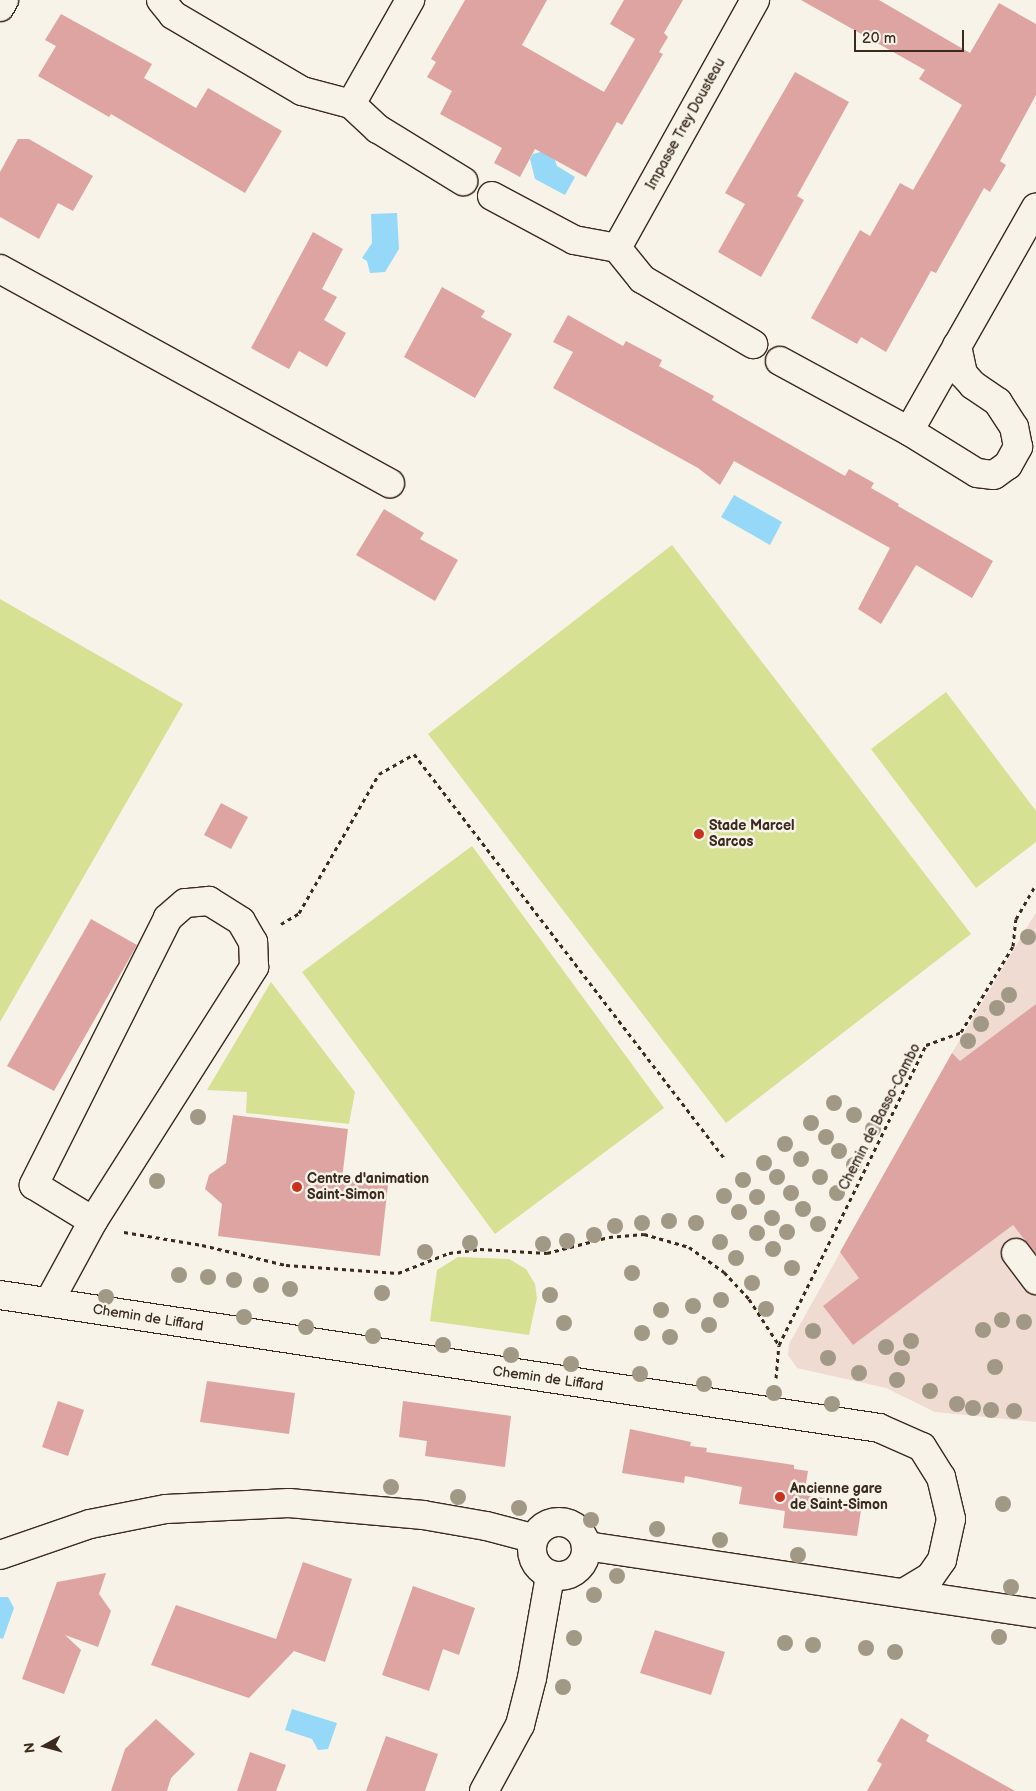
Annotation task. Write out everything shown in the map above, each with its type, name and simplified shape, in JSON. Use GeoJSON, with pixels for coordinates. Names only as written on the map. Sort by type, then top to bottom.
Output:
{"type":"FeatureCollection","features":[{"type":"Feature","properties":{"kind":"street"},"geometry":{"type":"LineString","coordinates":[[0,7],[4,0]]}},
{"type":"Feature","properties":{"kind":"street"},"geometry":{"type":"LineString","coordinates":[[161,0],[173,15],[302,91],[351,104],[378,129],[463,181]]}},
{"type":"Feature","properties":{"kind":"street"},"geometry":{"type":"LineString","coordinates":[[351,104],[410,0]]}},
{"type":"Feature","properties":{"kind":"street","name":"Impasse Trey Dousteau"},"geometry":{"type":"LineString","coordinates":[[617,248],[755,0]]}},
{"type":"Feature","properties":{"kind":"street"},"geometry":{"type":"LineString","coordinates":[[492,196],[574,240],[617,248],[642,279],[753,344]]}},
{"type":"Feature","properties":{"kind":"street"},"geometry":{"type":"LineString","coordinates":[[909,431],[1036,207]]}},
{"type":"Feature","properties":{"kind":"street"},"geometry":{"type":"LineString","coordinates":[[0,269],[390,483]]}},
{"type":"Feature","properties":{"kind":"street"},"geometry":{"type":"LineString","coordinates":[[780,361],[909,431],[977,473],[994,475],[1008,464],[1018,447],[1014,427],[998,402],[973,385],[963,374],[957,346]]}},
{"type":"Feature","properties":{"kind":"street"},"geometry":{"type":"LineString","coordinates":[[50,1302],[92,1221],[254,967],[253,942],[241,921],[209,902],[185,903],[168,918],[34,1185],[92,1221]]}},
{"type":"Feature","properties":{"kind":"street"},"geometry":{"type":"LineString","coordinates":[[1016,1253],[1036,1280]]}},
{"type":"Feature","properties":{"kind":"street","name":"Chemin de Liffard"},"geometry":{"type":"LineString","coordinates":[[0,1295],[420,1361],[879,1428],[922,1447],[941,1477],[951,1519],[942,1560],[930,1577],[903,1593]]}},
{"type":"Feature","properties":{"kind":"street"},"geometry":{"type":"LineString","coordinates":[[0,1555],[90,1524],[166,1509],[289,1503],[423,1515],[532,1538]]}},
{"type":"Feature","properties":{"kind":"street"},"geometry":{"type":"LineString","coordinates":[[561,1521],[578,1528],[586,1546],[586,1556],[582,1566],[568,1576],[550,1576],[537,1567],[532,1556],[532,1538],[548,1523],[561,1521]]}},
{"type":"Feature","properties":{"kind":"street"},"geometry":{"type":"LineString","coordinates":[[586,1546],[1036,1613]]}},
{"type":"Feature","properties":{"kind":"street"},"geometry":{"type":"LineString","coordinates":[[484,1791],[520,1725],[532,1678],[550,1576]]}},
{"type":"Feature","properties":{"kind":"path"},"geometry":{"type":"LineString","coordinates":[[253,942],[299,913],[380,774],[414,754],[725,1159]]}},
{"type":"Feature","properties":{"kind":"path","name":"Chemin de Basso-Cambo"},"geometry":{"type":"LineString","coordinates":[[775,1384],[779,1345],[926,1045],[961,1032],[1013,946],[1016,919],[1036,885]]}},
{"type":"Feature","properties":{"kind":"path"},"geometry":{"type":"LineString","coordinates":[[92,1221],[134,1236],[202,1245],[286,1265],[398,1273],[449,1253],[480,1249],[547,1252],[608,1237],[644,1234],[689,1247],[724,1272],[749,1299],[779,1345]]}},
{"type":"Feature","properties":{"kind":"shaded area"},"geometry":{"type":"Polygon","coordinates":[[[1036,912],[1036,1422],[935,1412],[886,1388],[797,1368],[788,1355],[789,1344],[952,1053],[1036,912]]]}},
{"type":"Feature","properties":{"kind":"green space","name":"Stade Marcel Sarcos"},"geometry":{"type":"Polygon","coordinates":[[[672,545],[971,934],[726,1123],[428,734],[672,545]]]}},
{"type":"Feature","properties":{"kind":"green space"},"geometry":{"type":"Polygon","coordinates":[[[0,599],[183,704],[0,1022],[0,599]]]}},
{"type":"Feature","properties":{"kind":"green space"},"geometry":{"type":"Polygon","coordinates":[[[946,692],[1036,811],[1036,842],[976,888],[871,749],[946,692]]]}},
{"type":"Feature","properties":{"kind":"green space"},"geometry":{"type":"Polygon","coordinates":[[[472,846],[664,1108],[495,1234],[302,972],[472,846]]]}},
{"type":"Feature","properties":{"kind":"green space"},"geometry":{"type":"Polygon","coordinates":[[[271,982],[355,1092],[349,1124],[246,1113],[247,1092],[207,1090],[271,982]]]}},
{"type":"Feature","properties":{"kind":"green space"},"geometry":{"type":"Polygon","coordinates":[[[458,1257],[509,1259],[526,1269],[535,1284],[537,1298],[529,1335],[430,1321],[437,1270],[458,1257]]]}},
{"type":"Feature","properties":{"kind":"water"},"geometry":{"type":"Polygon","coordinates":[[[551,149],[557,166],[575,177],[565,195],[535,179],[530,159],[533,154],[551,149]]]}},
{"type":"Feature","properties":{"kind":"water"},"geometry":{"type":"Polygon","coordinates":[[[397,213],[399,249],[385,272],[370,273],[367,261],[362,258],[372,243],[371,214],[397,213]]]}},
{"type":"Feature","properties":{"kind":"water"},"geometry":{"type":"Polygon","coordinates":[[[734,495],[782,522],[770,545],[721,517],[734,495]]]}},
{"type":"Feature","properties":{"kind":"water"},"geometry":{"type":"Polygon","coordinates":[[[0,1597],[8,1597],[14,1608],[3,1639],[0,1638],[0,1597]]]}},
{"type":"Feature","properties":{"kind":"water"},"geometry":{"type":"Polygon","coordinates":[[[292,1709],[337,1723],[328,1749],[318,1750],[312,1739],[285,1730],[292,1709]]]}},
{"type":"Feature","properties":{"kind":"building"},"geometry":{"type":"Polygon","coordinates":[[[465,0],[547,0],[522,45],[604,92],[635,39],[610,24],[624,0],[683,0],[664,33],[668,37],[659,52],[663,54],[622,125],[617,122],[586,177],[535,149],[520,177],[494,163],[502,148],[440,114],[452,91],[427,77],[436,62],[431,59],[465,0]]]}},
{"type":"Feature","properties":{"kind":"building"},"geometry":{"type":"Polygon","coordinates":[[[801,0],[879,0],[970,53],[999,3],[1036,24],[1036,95],[1000,161],[1006,165],[990,192],[984,188],[936,273],[931,271],[886,352],[861,337],[857,344],[811,318],[860,230],[870,236],[900,183],[913,190],[962,105],[919,79],[925,70],[801,0]]]}},
{"type":"Feature","properties":{"kind":"building"},"geometry":{"type":"Polygon","coordinates":[[[61,14],[152,64],[144,78],[196,108],[208,88],[282,131],[245,193],[111,114],[109,117],[38,76],[56,46],[45,40],[61,14]]]}},
{"type":"Feature","properties":{"kind":"building"},"geometry":{"type":"Polygon","coordinates":[[[795,72],[849,102],[797,196],[804,200],[761,277],[718,252],[745,204],[725,193],[795,72]]]}},
{"type":"Feature","properties":{"kind":"building"},"geometry":{"type":"Polygon","coordinates":[[[18,139],[29,139],[93,176],[73,211],[58,203],[39,239],[0,217],[0,172],[18,139]]]}},
{"type":"Feature","properties":{"kind":"building"},"geometry":{"type":"Polygon","coordinates":[[[313,232],[343,249],[322,289],[337,297],[324,320],[346,333],[327,367],[299,351],[289,369],[251,348],[313,232]]]}},
{"type":"Feature","properties":{"kind":"building"},"geometry":{"type":"Polygon","coordinates":[[[442,287],[485,311],[481,317],[512,334],[475,398],[404,357],[442,287]]]}},
{"type":"Feature","properties":{"kind":"building"},"geometry":{"type":"Polygon","coordinates":[[[568,315],[623,346],[626,341],[662,360],[659,366],[714,396],[712,400],[845,476],[849,469],[874,483],[871,488],[899,504],[898,506],[993,561],[972,598],[916,565],[881,624],[858,609],[890,548],[734,461],[720,485],[698,468],[553,388],[573,352],[553,342],[568,315]]]}},
{"type":"Feature","properties":{"kind":"building"},"geometry":{"type":"Polygon","coordinates":[[[384,509],[424,533],[420,539],[458,560],[435,601],[356,555],[384,509]]]}},
{"type":"Feature","properties":{"kind":"building"},"geometry":{"type":"Polygon","coordinates":[[[221,803],[248,817],[231,849],[204,835],[221,803]]]}},
{"type":"Feature","properties":{"kind":"building"},"geometry":{"type":"Polygon","coordinates":[[[91,919],[137,945],[54,1091],[7,1066],[91,919]]]}},
{"type":"Feature","properties":{"kind":"building"},"geometry":{"type":"Polygon","coordinates":[[[1036,1004],[1036,1254],[1013,1225],[853,1345],[823,1306],[859,1278],[840,1252],[952,1053],[960,1061],[1036,1004]]]}},
{"type":"Feature","properties":{"kind":"building","name":"Centre d'animation Saint-Simon"},"geometry":{"type":"Polygon","coordinates":[[[233,1115],[348,1129],[342,1179],[388,1185],[380,1256],[218,1236],[222,1204],[205,1189],[209,1175],[226,1163],[233,1115]]]}},
{"type":"Feature","properties":{"kind":"building"},"geometry":{"type":"Polygon","coordinates":[[[207,1381],[295,1393],[289,1434],[200,1422],[207,1381]]]}},
{"type":"Feature","properties":{"kind":"building"},"geometry":{"type":"Polygon","coordinates":[[[58,1401],[84,1410],[68,1456],[42,1447],[58,1401]]]}},
{"type":"Feature","properties":{"kind":"building"},"geometry":{"type":"Polygon","coordinates":[[[403,1401],[511,1416],[505,1467],[425,1456],[427,1441],[399,1437],[403,1401]]]}},
{"type":"Feature","properties":{"kind":"building"},"geometry":{"type":"Polygon","coordinates":[[[630,1429],[691,1442],[690,1446],[707,1448],[706,1452],[794,1465],[794,1469],[808,1471],[804,1495],[862,1504],[857,1536],[783,1528],[785,1511],[739,1504],[742,1487],[685,1476],[684,1483],[622,1473],[630,1429]]]}},
{"type":"Feature","properties":{"kind":"building"},"geometry":{"type":"Polygon","coordinates":[[[303,1562],[352,1579],[325,1662],[294,1651],[249,1698],[151,1665],[176,1605],[276,1639],[303,1562]]]}},
{"type":"Feature","properties":{"kind":"building"},"geometry":{"type":"Polygon","coordinates":[[[106,1573],[99,1594],[111,1611],[98,1647],[65,1635],[81,1650],[64,1694],[22,1679],[57,1582],[106,1573]]]}},
{"type":"Feature","properties":{"kind":"building"},"geometry":{"type":"Polygon","coordinates":[[[413,1586],[475,1608],[459,1655],[443,1649],[429,1691],[382,1675],[413,1586]]]}},
{"type":"Feature","properties":{"kind":"building"},"geometry":{"type":"Polygon","coordinates":[[[655,1630],[725,1652],[711,1695],[640,1673],[655,1630]]]}},
{"type":"Feature","properties":{"kind":"building"},"geometry":{"type":"Polygon","coordinates":[[[901,1718],[929,1735],[926,1741],[1015,1791],[867,1791],[882,1764],[877,1761],[901,1718]]]}},
{"type":"Feature","properties":{"kind":"building"},"geometry":{"type":"Polygon","coordinates":[[[156,1719],[195,1754],[171,1778],[167,1791],[111,1791],[125,1749],[156,1719]]]}},
{"type":"Feature","properties":{"kind":"building"},"geometry":{"type":"Polygon","coordinates":[[[386,1736],[438,1754],[425,1791],[366,1791],[386,1736]]]}},
{"type":"Feature","properties":{"kind":"building"},"geometry":{"type":"Polygon","coordinates":[[[250,1752],[286,1765],[276,1791],[237,1791],[250,1752]]]}},
{"type":"Feature","properties":{"kind":"place","name":"Stade Marcel Sarcos"},"geometry":{"type":"Point","coordinates":[699,834]}},
{"type":"Feature","properties":{"kind":"place","name":"Centre d'animation Saint-Simon"},"geometry":{"type":"Point","coordinates":[297,1187]}},
{"type":"Feature","properties":{"kind":"place","name":"Ancienne gare de Saint-Simon"},"geometry":{"type":"Point","coordinates":[780,1497]}}]}
